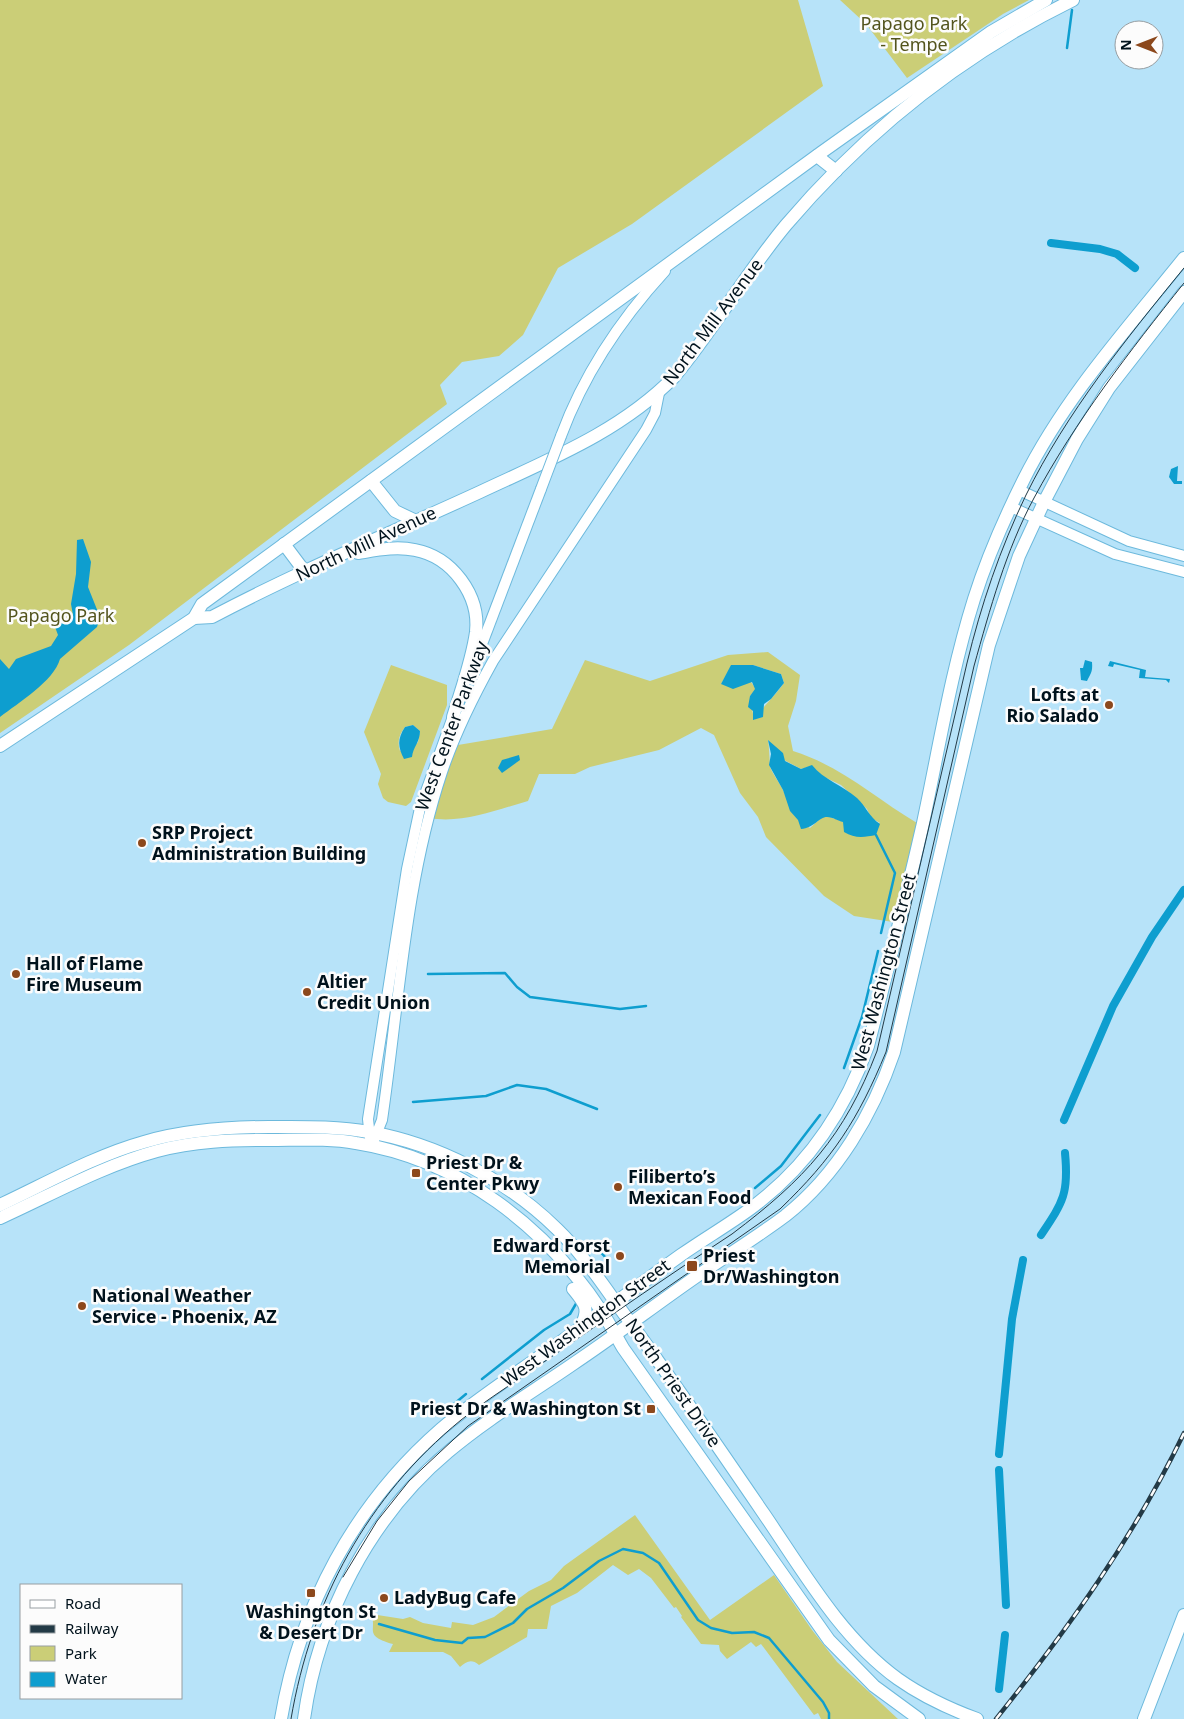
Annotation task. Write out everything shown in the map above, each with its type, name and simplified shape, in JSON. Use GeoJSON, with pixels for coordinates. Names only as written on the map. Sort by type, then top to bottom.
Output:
{"type":"FeatureCollection","features":[{"type":"Feature","properties":{"kind":"main road","name":"North Mill Avenue"},"geometry":{"type":"LineString","coordinates":[[0,746],[194,618],[202,604],[682,252],[991,32],[1046,0]]}},
{"type":"Feature","properties":{"kind":"main road","name":"North Mill Avenue"},"geometry":{"type":"LineString","coordinates":[[194,618],[212,616],[565,453],[629,416],[658,393],[690,359],[786,225],[836,172],[896,114],[968,61],[1018,29],[1074,0]]}},
{"type":"Feature","properties":{"kind":"main road"},"geometry":{"type":"LineString","coordinates":[[816,156],[836,172]]}},
{"type":"Feature","properties":{"kind":"main road","name":"West Washington Street"},"geometry":{"type":"LineString","coordinates":[[282,1719],[291,1670],[312,1608],[340,1553],[373,1502],[403,1466],[440,1430],[484,1396],[751,1209],[778,1186],[821,1137],[849,1092],[868,1046],[892,954],[964,633],[974,598],[1018,490],[1068,405],[1184,258]]}},
{"type":"Feature","properties":{"kind":"main road","name":"West Washington Street"},"geometry":{"type":"LineString","coordinates":[[304,1719],[311,1678],[332,1613],[364,1551],[396,1506],[432,1467],[469,1435],[615,1335],[793,1209],[834,1166],[855,1135],[872,1105],[894,1052],[989,645],[1019,556],[1036,518],[1077,439],[1109,388],[1184,292]]}},
{"type":"Feature","properties":{"kind":"main road"},"geometry":{"type":"LineString","coordinates":[[371,481],[395,511],[416,521]]}},
{"type":"Feature","properties":{"kind":"main road"},"geometry":{"type":"LineString","coordinates":[[284,544],[305,572]]}},
{"type":"Feature","properties":{"kind":"main road"},"geometry":{"type":"LineString","coordinates":[[346,554],[388,549],[417,550],[443,562],[463,582],[474,609],[476,632],[453,717]]}},
{"type":"Feature","properties":{"kind":"main road","name":"North Priest Drive"},"geometry":{"type":"LineString","coordinates":[[0,1205],[129,1147],[181,1133],[217,1128],[297,1127],[373,1133],[442,1154],[476,1170],[512,1192],[556,1228],[616,1302],[786,1548],[840,1622],[899,1680],[977,1719]]}},
{"type":"Feature","properties":{"kind":"main road","name":"North Priest Drive"},"geometry":{"type":"LineString","coordinates":[[0,1218],[126,1162],[182,1145],[216,1141],[303,1139],[340,1141],[372,1146],[418,1160],[460,1178],[505,1207],[538,1236],[602,1312],[615,1335],[837,1649],[874,1686],[916,1717]]}},
{"type":"Feature","properties":{"kind":"main road"},"geometry":{"type":"LineString","coordinates":[[538,1236],[541,1249],[584,1303],[586,1316],[580,1328]]}},
{"type":"Feature","properties":{"kind":"main road"},"geometry":{"type":"LineString","coordinates":[[736,1507],[741,1505],[751,1510],[770,1536],[786,1548]]}},
{"type":"Feature","properties":{"kind":"main road"},"geometry":{"type":"LineString","coordinates":[[1144,1719],[1184,1615]]}},
{"type":"Feature","properties":{"kind":"street","name":"West Center Parkway"},"geometry":{"type":"LineString","coordinates":[[372,1146],[374,1080],[407,869],[420,808],[453,717],[578,394],[609,341],[635,305],[682,252]]}},
{"type":"Feature","properties":{"kind":"street","name":"West Center Parkway"},"geometry":{"type":"LineString","coordinates":[[373,1133],[382,1120],[416,873],[431,811],[452,746],[473,699],[501,648],[646,430],[656,408],[658,393]]}},
{"type":"Feature","properties":{"kind":"street"},"geometry":{"type":"LineString","coordinates":[[1018,490],[1129,542],[1184,556]]}},
{"type":"Feature","properties":{"kind":"street"},"geometry":{"type":"LineString","coordinates":[[1011,507],[1115,554],[1184,572]]}},
{"type":"Feature","properties":{"kind":"green space","name":"Papago Park"},"geometry":{"type":"Polygon","coordinates":[[[0,0],[798,0],[823,86],[632,224],[558,268],[523,335],[499,356],[462,362],[440,385],[447,404],[129,645],[0,733],[0,0]]]}},
{"type":"Feature","properties":{"kind":"green space","name":"Papago Park - Tempe"},"geometry":{"type":"Polygon","coordinates":[[[840,0],[1029,0],[1003,14],[907,78],[866,24],[840,0]]]}},
{"type":"Feature","properties":{"kind":"green space"},"geometry":{"type":"Polygon","coordinates":[[[768,652],[800,675],[796,701],[788,726],[793,751],[827,765],[917,823],[893,922],[854,916],[824,896],[766,837],[758,817],[740,793],[714,735],[701,728],[659,750],[590,767],[575,774],[539,774],[528,801],[466,818],[429,818],[452,746],[552,729],[585,660],[650,681],[728,655],[768,652]],[[732,665],[721,684],[751,682],[756,689],[750,696],[754,720],[784,683],[781,674],[753,665],[732,665]],[[768,740],[770,767],[782,788],[793,814],[810,828],[822,817],[830,817],[844,822],[880,823],[871,818],[867,809],[841,785],[822,776],[812,766],[801,769],[784,760],[768,740]]]}},
{"type":"Feature","properties":{"kind":"green space"},"geometry":{"type":"Polygon","coordinates":[[[391,665],[447,685],[447,705],[411,802],[406,806],[388,802],[383,798],[378,784],[381,774],[364,732],[391,665]],[[413,725],[405,727],[399,738],[400,751],[412,749],[418,742],[420,731],[413,725]]]}},
{"type":"Feature","properties":{"kind":"green space"},"geometry":{"type":"Polygon","coordinates":[[[635,1515],[710,1620],[774,1575],[837,1662],[898,1719],[821,1719],[818,1713],[814,1715],[761,1644],[756,1647],[751,1642],[727,1659],[720,1651],[719,1645],[701,1644],[676,1607],[674,1608],[651,1578],[639,1569],[628,1575],[613,1565],[577,1593],[551,1606],[547,1629],[528,1629],[527,1637],[479,1665],[471,1661],[460,1667],[451,1656],[443,1652],[389,1652],[393,1644],[383,1641],[374,1635],[371,1614],[403,1619],[410,1617],[423,1623],[451,1628],[452,1622],[473,1625],[494,1617],[529,1591],[551,1580],[564,1566],[635,1515]]]}},
{"type":"Feature","properties":{"kind":"water"},"geometry":{"type":"Polygon","coordinates":[[[1178,466],[1177,481],[1182,481],[1182,484],[1174,484],[1169,477],[1171,469],[1178,466]]]}},
{"type":"Feature","properties":{"kind":"water"},"geometry":{"type":"Polygon","coordinates":[[[83,539],[91,562],[88,587],[100,617],[97,627],[60,659],[51,675],[43,683],[0,717],[0,659],[9,669],[16,659],[51,646],[58,635],[55,627],[73,615],[71,604],[76,574],[77,540],[83,539]]]}},
{"type":"Feature","properties":{"kind":"water"},"geometry":{"type":"Polygon","coordinates":[[[1085,660],[1092,662],[1092,671],[1087,681],[1081,680],[1080,668],[1083,668],[1085,660]]]}},
{"type":"Feature","properties":{"kind":"water"},"geometry":{"type":"Polygon","coordinates":[[[1110,661],[1146,670],[1145,677],[1170,679],[1169,683],[1166,680],[1139,678],[1140,670],[1114,664],[1113,667],[1108,666],[1110,661]]]}},
{"type":"Feature","properties":{"kind":"water"},"geometry":{"type":"Polygon","coordinates":[[[731,665],[753,665],[781,674],[784,683],[771,699],[764,704],[763,717],[753,720],[753,711],[748,707],[750,696],[755,689],[752,682],[733,689],[721,684],[731,665]]]}},
{"type":"Feature","properties":{"kind":"water"},"geometry":{"type":"Polygon","coordinates":[[[413,725],[420,731],[419,738],[412,757],[404,759],[400,751],[402,731],[405,727],[413,725]]]}},
{"type":"Feature","properties":{"kind":"water"},"geometry":{"type":"Polygon","coordinates":[[[768,740],[783,753],[785,761],[801,769],[812,765],[822,775],[857,798],[880,824],[876,835],[852,836],[844,832],[843,822],[829,817],[824,817],[809,827],[801,829],[798,820],[790,811],[783,790],[769,765],[771,754],[768,740]]]}},
{"type":"Feature","properties":{"kind":"water"},"geometry":{"type":"Polygon","coordinates":[[[519,755],[520,760],[502,773],[498,768],[502,760],[519,755]]]}},
{"type":"Feature","properties":{"kind":"waterway"},"geometry":{"type":"LineString","coordinates":[[1067,48],[1072,10]]}},
{"type":"Feature","properties":{"kind":"waterway"},"geometry":{"type":"LineString","coordinates":[[1051,243],[1100,249],[1117,254],[1135,268]]}},
{"type":"Feature","properties":{"kind":"waterway"},"geometry":{"type":"LineString","coordinates":[[876,835],[895,873],[881,933]]}},
{"type":"Feature","properties":{"kind":"waterway"},"geometry":{"type":"LineString","coordinates":[[1064,1120],[1113,1006],[1152,937],[1184,890]]}},
{"type":"Feature","properties":{"kind":"waterway"},"geometry":{"type":"LineString","coordinates":[[844,1068],[862,1017],[878,951]]}},
{"type":"Feature","properties":{"kind":"waterway"},"geometry":{"type":"LineString","coordinates":[[428,974],[505,973],[517,987],[530,997],[620,1009],[646,1006]]}},
{"type":"Feature","properties":{"kind":"waterway"},"geometry":{"type":"LineString","coordinates":[[413,1102],[486,1096],[517,1085],[546,1089],[597,1109]]}},
{"type":"Feature","properties":{"kind":"waterway"},"geometry":{"type":"LineString","coordinates":[[755,1188],[781,1166],[820,1115]]}},
{"type":"Feature","properties":{"kind":"waterway"},"geometry":{"type":"LineString","coordinates":[[1041,1235],[1055,1214],[1063,1197],[1066,1178],[1065,1153]]}},
{"type":"Feature","properties":{"kind":"waterway"},"geometry":{"type":"LineString","coordinates":[[591,1242],[608,1260]]}},
{"type":"Feature","properties":{"kind":"waterway"},"geometry":{"type":"LineString","coordinates":[[999,1454],[1012,1319],[1023,1260]]}},
{"type":"Feature","properties":{"kind":"waterway"},"geometry":{"type":"LineString","coordinates":[[482,1379],[544,1330],[570,1314],[577,1302]]}},
{"type":"Feature","properties":{"kind":"waterway"},"geometry":{"type":"LineString","coordinates":[[448,1409],[466,1394]]}},
{"type":"Feature","properties":{"kind":"waterway"},"geometry":{"type":"LineString","coordinates":[[999,1470],[1006,1605]]}},
{"type":"Feature","properties":{"kind":"waterway"},"geometry":{"type":"LineString","coordinates":[[379,1624],[435,1640],[462,1643],[468,1638],[485,1637],[513,1623],[527,1609],[563,1588],[599,1561],[623,1549],[643,1553],[659,1563],[698,1620],[711,1628],[732,1633],[754,1632],[769,1638],[823,1702],[829,1713],[829,1719]]}},
{"type":"Feature","properties":{"kind":"waterway"},"geometry":{"type":"LineString","coordinates":[[999,1689],[1005,1635]]}},
{"type":"Feature","properties":{"kind":"tram line"},"geometry":{"type":"LineString","coordinates":[[291,1719],[300,1675],[313,1633],[329,1593],[348,1554],[371,1517],[428,1450],[461,1420],[495,1395],[732,1234],[758,1214],[801,1175],[820,1154],[851,1108],[877,1051],[972,641],[992,578],[1008,536],[1042,464],[1079,405],[1119,349],[1184,268]]}},
{"type":"Feature","properties":{"kind":"tram line"},"geometry":{"type":"LineString","coordinates":[[343,1577],[377,1521],[409,1481],[468,1426],[780,1209],[815,1173],[842,1137],[865,1098],[886,1052],[974,666],[999,580],[1015,538],[1034,498],[1067,441],[1123,361],[1184,283]]}},
{"type":"Feature","properties":{"kind":"railway"},"geometry":{"type":"LineString","coordinates":[[996,1719],[1049,1651],[1122,1545],[1144,1509],[1184,1433]]}},
{"type":"Feature","properties":{"kind":"place","name":"Lofts at Rio Salado"},"geometry":{"type":"Point","coordinates":[1109,705]}},
{"type":"Feature","properties":{"kind":"place","name":"SRP Project Administration Building"},"geometry":{"type":"Point","coordinates":[142,843]}},
{"type":"Feature","properties":{"kind":"place","name":"Hall of Flame Fire Museum"},"geometry":{"type":"Point","coordinates":[16,974]}},
{"type":"Feature","properties":{"kind":"place","name":"Altier Credit Union"},"geometry":{"type":"Point","coordinates":[307,992]}},
{"type":"Feature","properties":{"kind":"place","name":"Priest Dr & Center Pkwy"},"geometry":{"type":"Point","coordinates":[416,1173]}},
{"type":"Feature","properties":{"kind":"place","name":"Filiberto’s Mexican Food"},"geometry":{"type":"Point","coordinates":[618,1187]}},
{"type":"Feature","properties":{"kind":"place","name":"Edward Forst Memorial"},"geometry":{"type":"Point","coordinates":[620,1256]}},
{"type":"Feature","properties":{"kind":"place","name":"Priest Dr/Washington"},"geometry":{"type":"Point","coordinates":[692,1266]}},
{"type":"Feature","properties":{"kind":"place","name":"National Weather Service - Phoenix, AZ"},"geometry":{"type":"Point","coordinates":[82,1306]}},
{"type":"Feature","properties":{"kind":"place","name":"Priest Dr & Washington St"},"geometry":{"type":"Point","coordinates":[651,1409]}},
{"type":"Feature","properties":{"kind":"place","name":"Washington St & Desert Dr"},"geometry":{"type":"Point","coordinates":[311,1593]}},
{"type":"Feature","properties":{"kind":"place","name":"LadyBug Cafe"},"geometry":{"type":"Point","coordinates":[384,1598]}}]}
